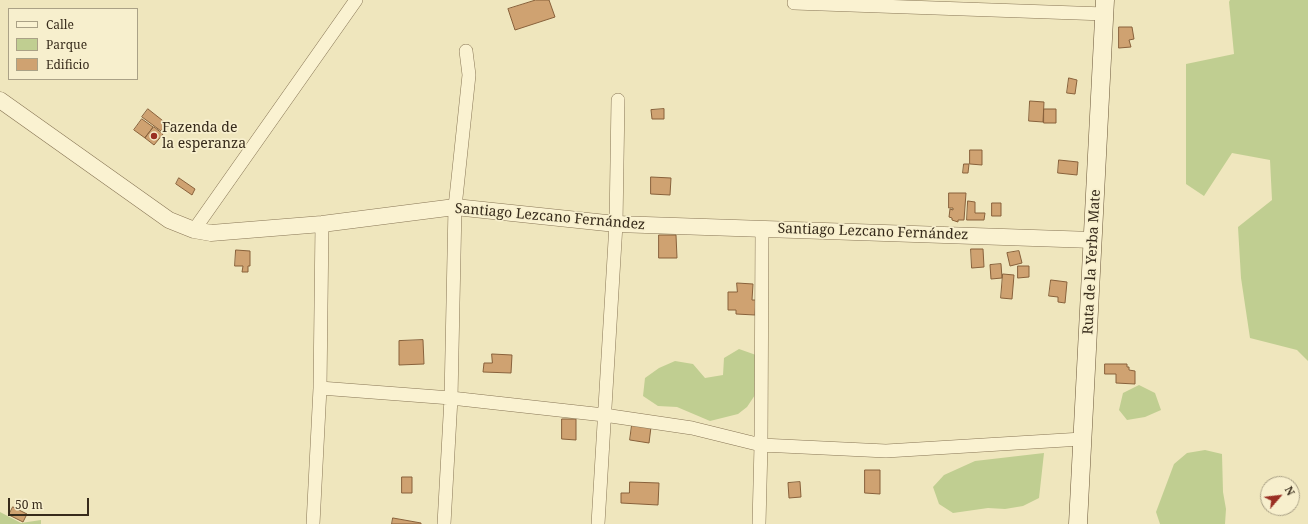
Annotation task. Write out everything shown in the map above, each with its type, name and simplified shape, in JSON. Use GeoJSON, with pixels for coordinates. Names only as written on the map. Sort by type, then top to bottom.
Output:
{"type":"FeatureCollection","features":[{"type":"Feature","properties":{"kind":"main road","name":"Ruta de la Yerba Mate"},"geometry":{"type":"LineString","coordinates":[[1078,524],[1105,7]]}},
{"type":"Feature","properties":{"kind":"street"},"geometry":{"type":"LineString","coordinates":[[194,230],[356,0]]}},
{"type":"Feature","properties":{"kind":"street"},"geometry":{"type":"LineString","coordinates":[[794,3],[1105,7]]}},
{"type":"Feature","properties":{"kind":"street"},"geometry":{"type":"LineString","coordinates":[[444,524],[451,398],[455,207],[469,75],[466,52]]}},
{"type":"Feature","properties":{"kind":"street","name":"Santiago Lezcano Fernández"},"geometry":{"type":"LineString","coordinates":[[0,100],[169,220],[194,230],[211,233],[322,224],[455,207],[616,224],[1093,240]]}},
{"type":"Feature","properties":{"kind":"street"},"geometry":{"type":"LineString","coordinates":[[598,524],[616,224],[618,100]]}},
{"type":"Feature","properties":{"kind":"street"},"geometry":{"type":"LineString","coordinates":[[313,524],[320,388],[322,224]]}},
{"type":"Feature","properties":{"kind":"street"},"geometry":{"type":"LineString","coordinates":[[759,524],[762,229]]}},
{"type":"Feature","properties":{"kind":"street"},"geometry":{"type":"LineString","coordinates":[[320,388],[451,398],[604,416],[692,428],[761,445],[886,451],[1082,439]]}},
{"type":"Feature","properties":{"kind":"green space"},"geometry":{"type":"Polygon","coordinates":[[[1230,0],[1308,0],[1308,361],[1297,350],[1250,338],[1241,278],[1238,227],[1272,200],[1270,160],[1232,153],[1204,196],[1186,184],[1186,64],[1234,54],[1230,0]]]}},
{"type":"Feature","properties":{"kind":"green space"},"geometry":{"type":"Polygon","coordinates":[[[739,349],[756,355],[757,392],[747,407],[738,414],[710,421],[677,407],[658,406],[643,396],[645,378],[659,368],[675,361],[693,364],[705,378],[723,375],[724,358],[739,349]]]}},
{"type":"Feature","properties":{"kind":"green space"},"geometry":{"type":"Polygon","coordinates":[[[1139,385],[1155,393],[1161,410],[1145,417],[1127,420],[1119,410],[1123,393],[1139,385]]]}},
{"type":"Feature","properties":{"kind":"green space"},"geometry":{"type":"Polygon","coordinates":[[[1205,450],[1222,454],[1223,492],[1226,509],[1225,524],[1160,524],[1156,512],[1174,464],[1187,453],[1205,450]]]}},
{"type":"Feature","properties":{"kind":"green space"},"geometry":{"type":"Polygon","coordinates":[[[1044,453],[1039,498],[1023,506],[1005,509],[988,508],[953,513],[939,504],[933,487],[944,475],[975,461],[1044,453]]]}},
{"type":"Feature","properties":{"kind":"green space"},"geometry":{"type":"Polygon","coordinates":[[[0,512],[21,523],[41,520],[41,524],[0,524],[0,512]]]}},
{"type":"Feature","properties":{"kind":"building"},"geometry":{"type":"Polygon","coordinates":[[[536,0],[549,0],[555,17],[515,30],[508,9],[536,0]]]}},
{"type":"Feature","properties":{"kind":"building"},"geometry":{"type":"Polygon","coordinates":[[[1119,27],[1132,27],[1134,39],[1129,40],[1131,47],[1119,48],[1119,27]]]}},
{"type":"Feature","properties":{"kind":"building"},"geometry":{"type":"Polygon","coordinates":[[[1069,78],[1077,80],[1075,94],[1067,93],[1069,78]]]}},
{"type":"Feature","properties":{"kind":"building"},"geometry":{"type":"Polygon","coordinates":[[[1030,101],[1044,102],[1043,122],[1029,121],[1030,101]]]}},
{"type":"Feature","properties":{"kind":"building"},"geometry":{"type":"Polygon","coordinates":[[[148,109],[167,124],[161,131],[142,117],[148,109]]]}},
{"type":"Feature","properties":{"kind":"building"},"geometry":{"type":"Polygon","coordinates":[[[664,109],[664,119],[652,119],[651,110],[664,109]]]}},
{"type":"Feature","properties":{"kind":"building"},"geometry":{"type":"Polygon","coordinates":[[[1044,109],[1056,109],[1056,123],[1044,123],[1044,109]]]}},
{"type":"Feature","properties":{"kind":"building"},"geometry":{"type":"Polygon","coordinates":[[[142,119],[153,127],[145,138],[134,130],[142,119]]]}},
{"type":"Feature","properties":{"kind":"building","name":"Fazenda de la esperanza"},"geometry":{"type":"Polygon","coordinates":[[[154,127],[163,134],[154,145],[145,138],[154,127]]]}},
{"type":"Feature","properties":{"kind":"building"},"geometry":{"type":"Polygon","coordinates":[[[970,150],[982,150],[982,165],[970,164],[970,150]]]}},
{"type":"Feature","properties":{"kind":"building"},"geometry":{"type":"Polygon","coordinates":[[[1059,160],[1078,162],[1077,175],[1058,173],[1059,160]]]}},
{"type":"Feature","properties":{"kind":"building"},"geometry":{"type":"Polygon","coordinates":[[[964,164],[969,164],[968,173],[963,173],[964,164]]]}},
{"type":"Feature","properties":{"kind":"building"},"geometry":{"type":"Polygon","coordinates":[[[651,177],[671,178],[670,195],[651,194],[651,177]]]}},
{"type":"Feature","properties":{"kind":"building"},"geometry":{"type":"Polygon","coordinates":[[[179,178],[195,189],[192,195],[176,184],[179,178]]]}},
{"type":"Feature","properties":{"kind":"building"},"geometry":{"type":"Polygon","coordinates":[[[949,193],[966,193],[964,220],[958,220],[958,222],[949,217],[950,209],[953,210],[953,208],[949,208],[949,193]]]}},
{"type":"Feature","properties":{"kind":"building"},"geometry":{"type":"Polygon","coordinates":[[[968,201],[975,202],[975,213],[985,213],[984,220],[967,220],[968,201]]]}},
{"type":"Feature","properties":{"kind":"building"},"geometry":{"type":"Polygon","coordinates":[[[992,203],[1001,203],[1001,216],[992,216],[992,203]]]}},
{"type":"Feature","properties":{"kind":"building"},"geometry":{"type":"Polygon","coordinates":[[[659,235],[676,235],[677,258],[659,258],[659,235]]]}},
{"type":"Feature","properties":{"kind":"building"},"geometry":{"type":"Polygon","coordinates":[[[971,249],[983,249],[984,267],[972,268],[971,249]]]}},
{"type":"Feature","properties":{"kind":"building"},"geometry":{"type":"Polygon","coordinates":[[[236,250],[250,251],[250,266],[248,266],[248,272],[242,272],[243,266],[235,266],[236,250]]]}},
{"type":"Feature","properties":{"kind":"building"},"geometry":{"type":"Polygon","coordinates":[[[1019,251],[1022,263],[1010,266],[1007,253],[1019,251]]]}},
{"type":"Feature","properties":{"kind":"building"},"geometry":{"type":"Polygon","coordinates":[[[1001,264],[1002,278],[991,279],[990,265],[1001,264]]]}},
{"type":"Feature","properties":{"kind":"building"},"geometry":{"type":"Polygon","coordinates":[[[1018,266],[1029,266],[1029,277],[1018,278],[1018,266]]]}},
{"type":"Feature","properties":{"kind":"building"},"geometry":{"type":"Polygon","coordinates":[[[1003,274],[1014,275],[1012,299],[1001,298],[1003,274]]]}},
{"type":"Feature","properties":{"kind":"building"},"geometry":{"type":"Polygon","coordinates":[[[1051,280],[1067,282],[1065,303],[1058,302],[1058,297],[1049,296],[1051,280]]]}},
{"type":"Feature","properties":{"kind":"building"},"geometry":{"type":"Polygon","coordinates":[[[737,283],[753,284],[752,300],[756,300],[755,315],[736,314],[736,310],[728,310],[728,292],[737,292],[737,283]]]}},
{"type":"Feature","properties":{"kind":"building"},"geometry":{"type":"Polygon","coordinates":[[[423,340],[424,364],[399,365],[399,341],[423,340]]]}},
{"type":"Feature","properties":{"kind":"building"},"geometry":{"type":"Polygon","coordinates":[[[492,354],[512,355],[511,373],[483,372],[484,363],[492,363],[492,354]]]}},
{"type":"Feature","properties":{"kind":"building"},"geometry":{"type":"Polygon","coordinates":[[[1105,364],[1127,364],[1129,370],[1135,371],[1135,384],[1116,383],[1116,374],[1105,374],[1105,364]]]}},
{"type":"Feature","properties":{"kind":"building"},"geometry":{"type":"Polygon","coordinates":[[[562,419],[576,419],[576,440],[562,439],[562,419]]]}},
{"type":"Feature","properties":{"kind":"building"},"geometry":{"type":"Polygon","coordinates":[[[632,425],[651,427],[649,443],[630,440],[632,425]]]}},
{"type":"Feature","properties":{"kind":"building"},"geometry":{"type":"Polygon","coordinates":[[[865,470],[880,470],[880,494],[865,493],[865,470]]]}},
{"type":"Feature","properties":{"kind":"building"},"geometry":{"type":"Polygon","coordinates":[[[402,477],[412,477],[412,493],[402,493],[402,477]]]}},
{"type":"Feature","properties":{"kind":"building"},"geometry":{"type":"Polygon","coordinates":[[[630,482],[659,483],[658,505],[621,503],[621,493],[629,493],[630,482]]]}},
{"type":"Feature","properties":{"kind":"building"},"geometry":{"type":"Polygon","coordinates":[[[800,482],[801,497],[789,498],[788,483],[800,482]]]}},
{"type":"Feature","properties":{"kind":"building"},"geometry":{"type":"Polygon","coordinates":[[[13,507],[27,514],[23,522],[9,515],[13,507]]]}},
{"type":"Feature","properties":{"kind":"building"},"geometry":{"type":"Polygon","coordinates":[[[393,518],[421,523],[421,524],[392,524],[393,518]]]}},
{"type":"Feature","properties":{"kind":"place","name":"Fazenda de la esperanza"},"geometry":{"type":"Point","coordinates":[154,136]}}]}
